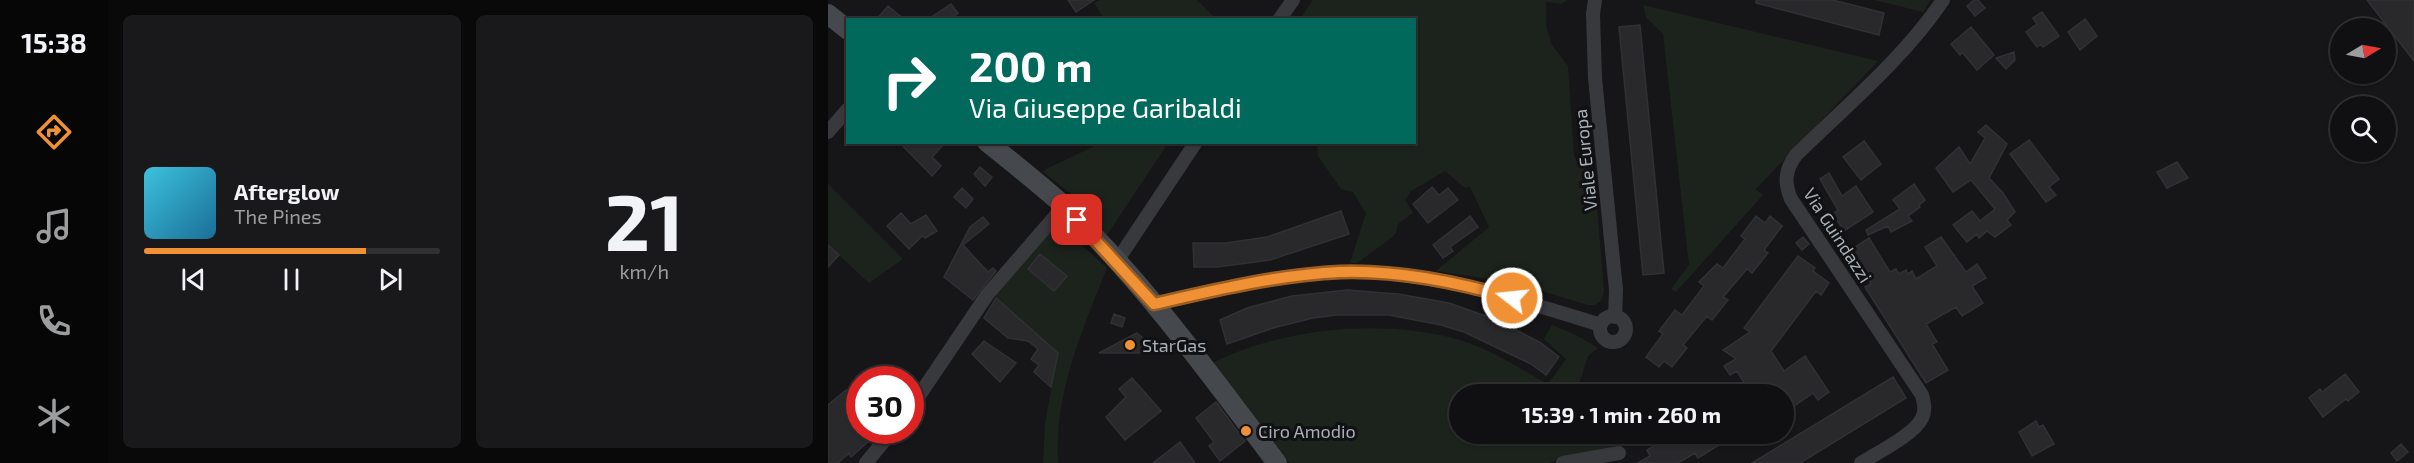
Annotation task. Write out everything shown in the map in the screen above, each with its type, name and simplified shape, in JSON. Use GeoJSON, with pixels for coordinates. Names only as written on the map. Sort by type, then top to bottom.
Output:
{"type":"FeatureCollection","features":[{"type":"Feature","properties":{"kind":"main road"},"geometry":{"type":"LineString","coordinates":[[828,14],[846,28]]}},
{"type":"Feature","properties":{"kind":"main road"},"geometry":{"type":"LineString","coordinates":[[989,144],[1064,206],[1117,261],[1154,304],[1277,463]]}},
{"type":"Feature","properties":{"kind":"street"},"geometry":{"type":"LineString","coordinates":[[1280,18],[1293,0]]}},
{"type":"Feature","properties":{"kind":"street","name":"Viale Europa"},"geometry":{"type":"LineString","coordinates":[[1595,0],[1593,14],[1595,78],[1616,290],[1616,316]]}},
{"type":"Feature","properties":{"kind":"street","name":"Via Guindazzi"},"geometry":{"type":"LineString","coordinates":[[1862,463],[1916,427],[1921,420],[1924,404],[1922,395],[1791,199],[1786,188],[1786,176],[1789,165],[1796,155],[1883,69],[1929,20],[1943,0]]}},
{"type":"Feature","properties":{"kind":"street"},"geometry":{"type":"LineString","coordinates":[[828,132],[846,111]]}},
{"type":"Feature","properties":{"kind":"street"},"geometry":{"type":"LineString","coordinates":[[1117,261],[1195,144]]}},
{"type":"Feature","properties":{"kind":"street"},"geometry":{"type":"LineString","coordinates":[[924,388],[987,295],[1064,206]]}},
{"type":"Feature","properties":{"kind":"street"},"geometry":{"type":"LineString","coordinates":[[1154,304],[1222,289],[1312,274],[1376,273],[1458,284],[1601,325]]}},
{"type":"Feature","properties":{"kind":"street"},"geometry":{"type":"LineString","coordinates":[[1616,316],[1624,322],[1626,332],[1620,340],[1611,342],[1603,338],[1601,325],[1607,318],[1616,316]]}},
{"type":"Feature","properties":{"kind":"street"},"geometry":{"type":"LineString","coordinates":[[866,463],[882,444]]}},
{"type":"Feature","properties":{"kind":"street"},"geometry":{"type":"LineString","coordinates":[[1563,463],[1619,453]]}},
{"type":"Feature","properties":{"kind":"shaded area"},"geometry":{"type":"Polygon","coordinates":[[[1100,0],[1197,0],[1215,18],[1103,18],[1094,3],[1100,0]]]}},
{"type":"Feature","properties":{"kind":"shaded area"},"geometry":{"type":"Polygon","coordinates":[[[1313,0],[1567,0],[1562,4],[1546,2],[1546,26],[1552,45],[1568,66],[1574,156],[1578,164],[1594,171],[1604,291],[1601,301],[1595,305],[1588,305],[1515,283],[1436,271],[1489,227],[1470,187],[1465,188],[1445,171],[1411,191],[1405,200],[1413,213],[1398,224],[1396,233],[1390,239],[1357,263],[1350,263],[1366,213],[1353,192],[1341,189],[1318,156],[1317,144],[1416,144],[1416,18],[1301,18],[1313,0]]]}},
{"type":"Feature","properties":{"kind":"shaded area"},"geometry":{"type":"Polygon","coordinates":[[[1874,0],[1931,0],[1923,12],[1874,0]]]}},
{"type":"Feature","properties":{"kind":"shaded area"},"geometry":{"type":"Polygon","coordinates":[[[1643,5],[1878,61],[1756,189],[1763,195],[1676,292],[1671,289],[1689,265],[1663,34],[1646,17],[1643,5]]]}},
{"type":"Feature","properties":{"kind":"shaded area"},"geometry":{"type":"Polygon","coordinates":[[[1099,144],[1167,144],[1105,238],[1071,203],[1075,197],[1042,171],[1099,144]]]}},
{"type":"Feature","properties":{"kind":"shaded area"},"geometry":{"type":"Polygon","coordinates":[[[828,184],[903,259],[869,283],[828,245],[828,184]]]}},
{"type":"Feature","properties":{"kind":"shaded area"},"geometry":{"type":"Polygon","coordinates":[[[1057,222],[1107,268],[1079,339],[1065,387],[1060,412],[1058,463],[1043,463],[1045,423],[1058,353],[999,301],[995,294],[1057,222]]]}},
{"type":"Feature","properties":{"kind":"shaded area"},"geometry":{"type":"Polygon","coordinates":[[[1552,325],[1598,348],[1588,356],[1579,384],[1548,384],[1566,359],[1544,339],[1552,325]]]}},
{"type":"Feature","properties":{"kind":"shaded area"},"geometry":{"type":"Polygon","coordinates":[[[1359,328],[1420,332],[1449,337],[1475,345],[1548,384],[1449,384],[1449,444],[1615,444],[1612,448],[1548,463],[1290,463],[1212,363],[1267,342],[1328,330],[1359,328]]]}},
{"type":"Feature","properties":{"kind":"building"},"geometry":{"type":"Polygon","coordinates":[[[1068,0],[1094,0],[1076,12],[1068,0]]]}},
{"type":"Feature","properties":{"kind":"building"},"geometry":{"type":"Polygon","coordinates":[[[1756,0],[1833,0],[1884,13],[1879,35],[1756,3],[1756,0]]]}},
{"type":"Feature","properties":{"kind":"building"},"geometry":{"type":"Polygon","coordinates":[[[1974,0],[1978,0],[1985,8],[1975,16],[1967,6],[1974,0]]]}},
{"type":"Feature","properties":{"kind":"building"},"geometry":{"type":"Polygon","coordinates":[[[2367,0],[2414,0],[2414,61],[2396,38],[2396,18],[2381,18],[2367,0]]]}},
{"type":"Feature","properties":{"kind":"building"},"geometry":{"type":"Polygon","coordinates":[[[951,4],[958,13],[952,18],[930,18],[951,4]]]}},
{"type":"Feature","properties":{"kind":"building"},"geometry":{"type":"Polygon","coordinates":[[[888,6],[903,18],[878,18],[888,6]]]}},
{"type":"Feature","properties":{"kind":"building"},"geometry":{"type":"Polygon","coordinates":[[[2042,12],[2059,36],[2043,47],[2041,44],[2037,47],[2026,32],[2037,24],[2033,18],[2042,12]]]}},
{"type":"Feature","properties":{"kind":"building"},"geometry":{"type":"Polygon","coordinates":[[[2085,19],[2097,36],[2080,50],[2068,32],[2085,19]]]}},
{"type":"Feature","properties":{"kind":"building"},"geometry":{"type":"Polygon","coordinates":[[[1640,25],[1664,273],[1643,275],[1619,27],[1640,25]]]}},
{"type":"Feature","properties":{"kind":"building"},"geometry":{"type":"Polygon","coordinates":[[[1971,27],[1994,55],[1977,70],[1962,52],[1960,55],[1951,44],[1971,27]]]}},
{"type":"Feature","properties":{"kind":"building"},"geometry":{"type":"Polygon","coordinates":[[[2014,52],[2015,60],[2006,69],[1996,58],[2014,52]]]}},
{"type":"Feature","properties":{"kind":"building"},"geometry":{"type":"Polygon","coordinates":[[[1986,125],[2007,144],[1989,178],[2003,193],[2015,212],[2007,220],[2011,225],[1995,237],[1987,231],[1979,238],[1977,234],[1967,242],[1953,225],[1972,211],[1980,221],[1995,209],[1971,180],[1953,192],[1936,168],[1959,147],[1970,164],[1985,138],[1978,132],[1986,125]]]}},
{"type":"Feature","properties":{"kind":"building"},"geometry":{"type":"Polygon","coordinates":[[[2029,140],[2059,179],[2049,187],[2056,195],[2046,202],[2010,154],[2029,140]]]}},
{"type":"Feature","properties":{"kind":"building"},"geometry":{"type":"Polygon","coordinates":[[[1864,141],[1881,164],[1861,180],[1843,157],[1864,141]]]}},
{"type":"Feature","properties":{"kind":"building"},"geometry":{"type":"Polygon","coordinates":[[[901,144],[944,144],[932,157],[941,166],[932,176],[901,144]]]}},
{"type":"Feature","properties":{"kind":"building"},"geometry":{"type":"Polygon","coordinates":[[[2177,162],[2188,178],[2167,188],[2157,172],[2177,162]]]}},
{"type":"Feature","properties":{"kind":"building"},"geometry":{"type":"Polygon","coordinates":[[[980,167],[992,177],[985,186],[974,174],[980,167]]]}},
{"type":"Feature","properties":{"kind":"building"},"geometry":{"type":"Polygon","coordinates":[[[1829,173],[1842,196],[1856,186],[1873,212],[1844,231],[1833,214],[1838,210],[1820,179],[1829,173]]]}},
{"type":"Feature","properties":{"kind":"building"},"geometry":{"type":"Polygon","coordinates":[[[1914,184],[1925,200],[1908,216],[1912,221],[1891,232],[1888,226],[1868,235],[1866,230],[1900,209],[1893,200],[1914,184]]]}},
{"type":"Feature","properties":{"kind":"building"},"geometry":{"type":"Polygon","coordinates":[[[1432,187],[1439,195],[1448,188],[1458,200],[1428,223],[1413,204],[1432,187]]]}},
{"type":"Feature","properties":{"kind":"building"},"geometry":{"type":"Polygon","coordinates":[[[962,188],[973,199],[966,208],[954,197],[962,188]]]}},
{"type":"Feature","properties":{"kind":"building"},"geometry":{"type":"Polygon","coordinates":[[[1341,211],[1349,234],[1270,260],[1217,267],[1194,267],[1193,243],[1226,243],[1267,237],[1341,211]]]}},
{"type":"Feature","properties":{"kind":"building"},"geometry":{"type":"Polygon","coordinates":[[[901,213],[911,224],[926,215],[937,231],[925,238],[922,236],[909,249],[887,226],[901,213]]]}},
{"type":"Feature","properties":{"kind":"building"},"geometry":{"type":"Polygon","coordinates":[[[1470,216],[1478,227],[1450,247],[1453,251],[1443,258],[1433,245],[1470,216]]]}},
{"type":"Feature","properties":{"kind":"building"},"geometry":{"type":"Polygon","coordinates":[[[1756,216],[1765,223],[1770,216],[1782,226],[1764,250],[1768,253],[1752,273],[1747,269],[1723,297],[1728,300],[1712,320],[1707,316],[1683,345],[1687,348],[1672,367],[1664,361],[1659,367],[1646,357],[1663,334],[1659,331],[1675,310],[1682,315],[1704,286],[1699,282],[1717,264],[1723,268],[1745,239],[1741,236],[1756,216]]]}},
{"type":"Feature","properties":{"kind":"building"},"geometry":{"type":"Polygon","coordinates":[[[983,217],[989,224],[963,245],[988,272],[993,268],[996,271],[973,300],[944,277],[970,227],[983,217]]]}},
{"type":"Feature","properties":{"kind":"building"},"geometry":{"type":"Polygon","coordinates":[[[1803,237],[1809,244],[1802,250],[1796,243],[1803,237]]]}},
{"type":"Feature","properties":{"kind":"building"},"geometry":{"type":"Polygon","coordinates":[[[1941,237],[1966,272],[1977,264],[1986,278],[1972,286],[1983,303],[1962,316],[1956,307],[1926,324],[1937,342],[1932,344],[1948,370],[1926,383],[1865,287],[1871,284],[1856,259],[1853,261],[1847,252],[1869,238],[1890,272],[1896,269],[1899,274],[1906,270],[1908,274],[1912,271],[1916,279],[1937,266],[1925,247],[1941,237]]]}},
{"type":"Feature","properties":{"kind":"building"},"geometry":{"type":"Polygon","coordinates":[[[828,245],[839,255],[828,267],[828,245]]]}},
{"type":"Feature","properties":{"kind":"building"},"geometry":{"type":"Polygon","coordinates":[[[1040,254],[1067,276],[1054,291],[1028,269],[1040,254]]]}},
{"type":"Feature","properties":{"kind":"building"},"geometry":{"type":"Polygon","coordinates":[[[1798,256],[1815,268],[1813,271],[1829,283],[1821,295],[1816,291],[1771,351],[1784,371],[1805,356],[1829,392],[1818,400],[1813,393],[1794,406],[1794,384],[1745,384],[1737,371],[1730,375],[1724,366],[1736,359],[1723,350],[1750,332],[1744,328],[1798,256]]]}},
{"type":"Feature","properties":{"kind":"building"},"geometry":{"type":"Polygon","coordinates":[[[1347,290],[1398,294],[1449,303],[1497,320],[1541,343],[1559,357],[1546,375],[1531,364],[1464,332],[1389,315],[1337,315],[1313,318],[1273,328],[1227,344],[1220,320],[1247,308],[1292,296],[1347,290]]]}},
{"type":"Feature","properties":{"kind":"building"},"geometry":{"type":"Polygon","coordinates":[[[996,298],[1058,353],[1051,387],[1034,372],[1039,365],[1031,359],[1038,349],[1028,341],[1008,338],[984,318],[996,298]]]}},
{"type":"Feature","properties":{"kind":"building"},"geometry":{"type":"Polygon","coordinates":[[[1114,314],[1125,318],[1122,327],[1111,323],[1114,314]]]}},
{"type":"Feature","properties":{"kind":"building"},"geometry":{"type":"Polygon","coordinates":[[[1137,333],[1148,342],[1145,350],[1140,353],[1099,353],[1137,333]]]}},
{"type":"Feature","properties":{"kind":"building"},"geometry":{"type":"Polygon","coordinates":[[[984,341],[1016,363],[1000,382],[972,354],[984,341]]]}},
{"type":"Feature","properties":{"kind":"building"},"geometry":{"type":"Polygon","coordinates":[[[2345,374],[2359,392],[2323,417],[2309,398],[2320,389],[2322,392],[2345,374]]]}},
{"type":"Feature","properties":{"kind":"building"},"geometry":{"type":"Polygon","coordinates":[[[1893,377],[1906,398],[1800,463],[1752,463],[1783,444],[1794,444],[1794,437],[1893,377]]]}},
{"type":"Feature","properties":{"kind":"building"},"geometry":{"type":"Polygon","coordinates":[[[1132,378],[1161,411],[1125,440],[1106,417],[1126,397],[1119,389],[1132,378]]]}},
{"type":"Feature","properties":{"kind":"building"},"geometry":{"type":"Polygon","coordinates":[[[846,390],[846,444],[865,444],[851,457],[849,453],[838,463],[828,463],[828,405],[846,390]]]}},
{"type":"Feature","properties":{"kind":"building"},"geometry":{"type":"Polygon","coordinates":[[[1216,402],[1245,441],[1220,461],[1209,446],[1214,442],[1196,418],[1216,402]]]}},
{"type":"Feature","properties":{"kind":"building"},"geometry":{"type":"Polygon","coordinates":[[[2036,421],[2039,427],[2043,425],[2054,444],[2032,456],[2019,432],[2036,421]]]}},
{"type":"Feature","properties":{"kind":"building"},"geometry":{"type":"Polygon","coordinates":[[[1180,442],[1195,463],[1153,463],[1180,442]]]}},
{"type":"Feature","properties":{"kind":"building"},"geometry":{"type":"Polygon","coordinates":[[[1657,444],[1719,445],[1698,458],[1695,453],[1678,463],[1638,463],[1650,456],[1647,450],[1657,444]]]}},
{"type":"Feature","properties":{"kind":"building"},"geometry":{"type":"Polygon","coordinates":[[[2401,444],[2408,452],[2397,461],[2391,453],[2401,444]]]}},
{"type":"Feature","properties":{"kind":"place","name":"StarGas"},"geometry":{"type":"Point","coordinates":[1130,345]}},
{"type":"Feature","properties":{"kind":"place","name":"Ciro Amodio"},"geometry":{"type":"Point","coordinates":[1246,431]}},
{"type":"Feature","properties":{"kind":"route"},"geometry":{"type":"LineString","coordinates":[[1077,220],[1154,304],[1222,289],[1312,274],[1343,272],[1402,275],[1428,279],[1512,298]]}}]}
